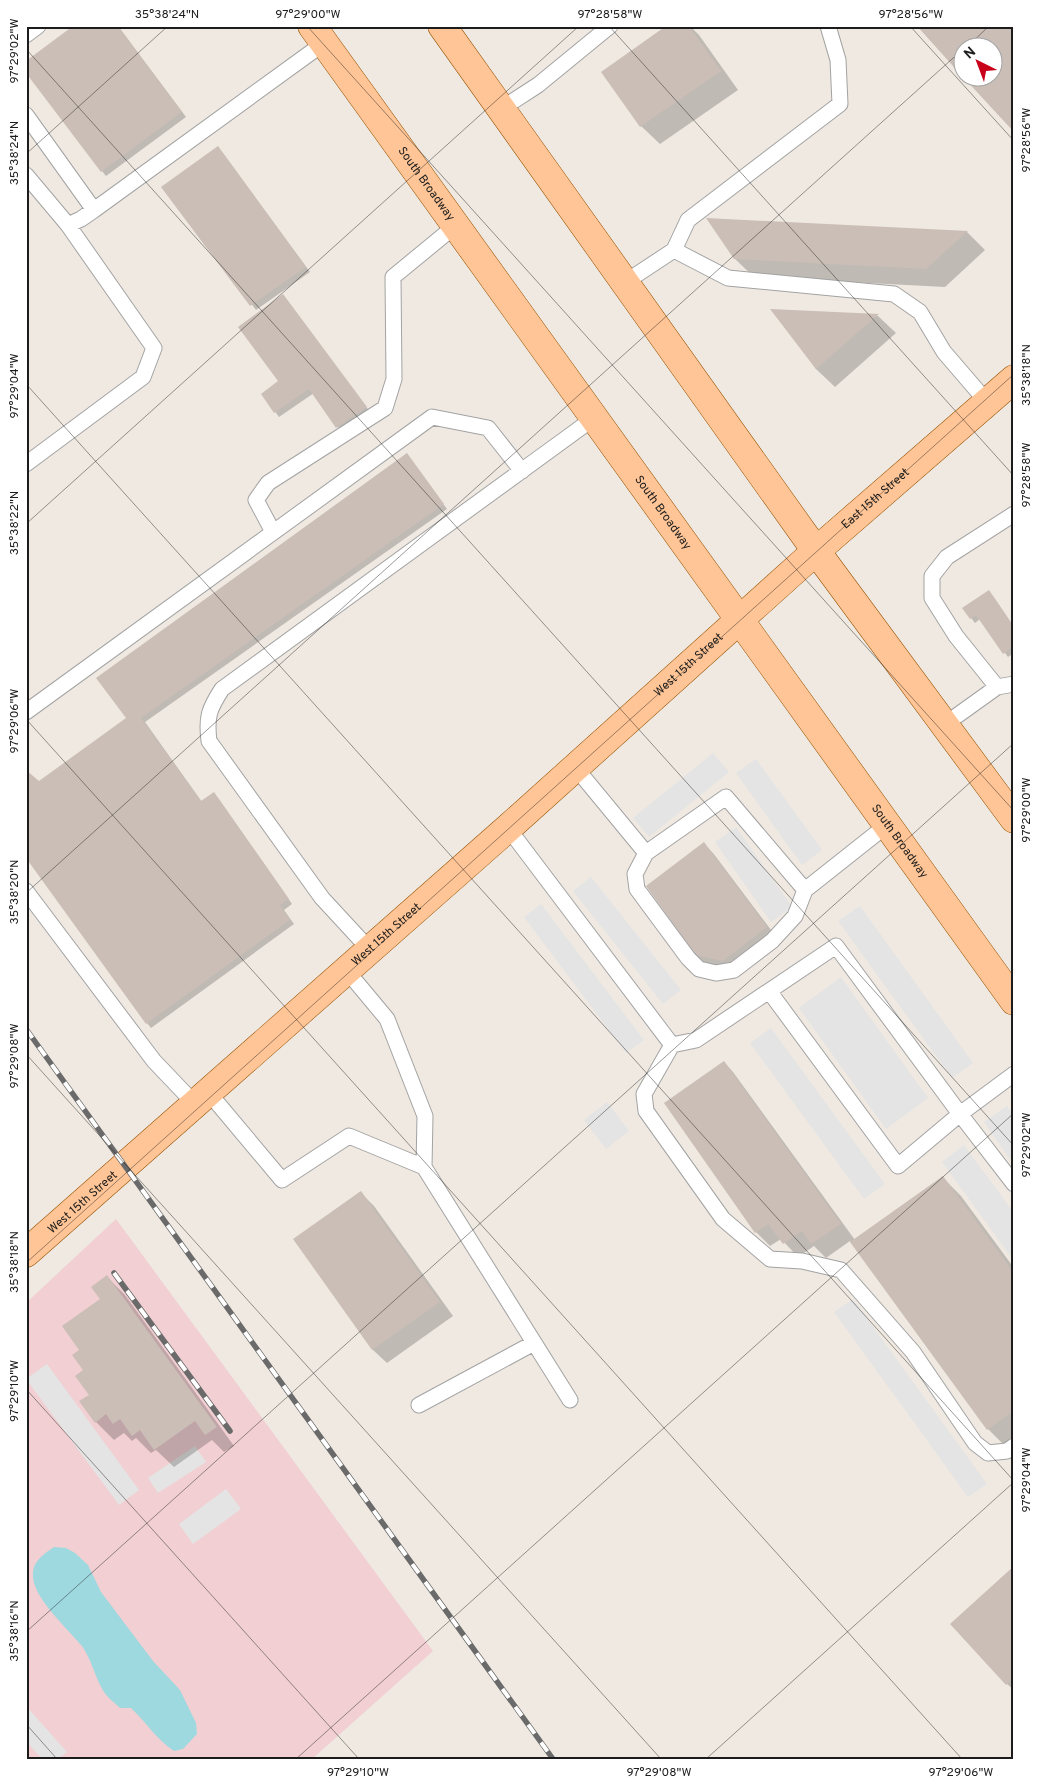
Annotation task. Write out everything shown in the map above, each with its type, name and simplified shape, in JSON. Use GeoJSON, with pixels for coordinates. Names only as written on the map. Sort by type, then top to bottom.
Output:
{"type":"FeatureCollection","features":[{"type":"Feature","properties":{"kind":"main road"},"geometry":{"type":"LineString","coordinates":[[442,26],[816,551],[944,725],[1012,812]]}},
{"type":"Feature","properties":{"kind":"main road","name":"South Broadway"},"geometry":{"type":"LineString","coordinates":[[318,35],[1014,1001]]}},
{"type":"Feature","properties":{"kind":"main road","name":"East 15th Street"},"geometry":{"type":"LineString","coordinates":[[738,620],[1014,379]]}},
{"type":"Feature","properties":{"kind":"main road","name":"West 15th Street"},"geometry":{"type":"LineString","coordinates":[[29,1253],[508,828],[738,620]]}},
{"type":"Feature","properties":{"kind":"lane"},"geometry":{"type":"LineString","coordinates":[[26,35],[38,26]]}},
{"type":"Feature","properties":{"kind":"lane"},"geometry":{"type":"LineString","coordinates":[[501,109],[538,85],[610,26]]}},
{"type":"Feature","properties":{"kind":"lane"},"geometry":{"type":"LineString","coordinates":[[624,283],[674,250],[688,220],[840,104],[838,60],[828,26]]}},
{"type":"Feature","properties":{"kind":"lane"},"geometry":{"type":"LineString","coordinates":[[68,226],[94,210],[318,35]]}},
{"type":"Feature","properties":{"kind":"lane"},"geometry":{"type":"LineString","coordinates":[[26,115],[94,210]]}},
{"type":"Feature","properties":{"kind":"lane"},"geometry":{"type":"LineString","coordinates":[[26,175],[68,226],[154,348],[143,377],[26,464]]}},
{"type":"Feature","properties":{"kind":"lane"},"geometry":{"type":"LineString","coordinates":[[273,532],[256,500],[268,483],[385,408],[394,379],[393,277],[455,226]]}},
{"type":"Feature","properties":{"kind":"lane"},"geometry":{"type":"LineString","coordinates":[[674,250],[728,278],[894,294],[920,312],[944,352],[987,402]]}},
{"type":"Feature","properties":{"kind":"lane"},"geometry":{"type":"LineString","coordinates":[[26,712],[432,417],[488,428],[522,471]]}},
{"type":"Feature","properties":{"kind":"lane"},"geometry":{"type":"LineString","coordinates":[[370,950],[322,898],[209,741],[207,722],[211,705],[222,689],[594,418]]}},
{"type":"Feature","properties":{"kind":"lane"},"geometry":{"type":"LineString","coordinates":[[997,687],[956,636],[932,598],[932,576],[947,557],[1014,514]]}},
{"type":"Feature","properties":{"kind":"lane"},"geometry":{"type":"LineString","coordinates":[[944,725],[997,687],[1014,684]]}},
{"type":"Feature","properties":{"kind":"lane"},"geometry":{"type":"LineString","coordinates":[[575,768],[646,853]]}},
{"type":"Feature","properties":{"kind":"lane"},"geometry":{"type":"LineString","coordinates":[[805,890],[726,797],[646,853],[635,874],[637,889],[688,958],[699,969],[716,973],[734,970],[772,941],[795,916],[805,890],[887,825]]}},
{"type":"Feature","properties":{"kind":"lane"},"geometry":{"type":"LineString","coordinates":[[508,828],[672,1045]]}},
{"type":"Feature","properties":{"kind":"lane"},"geometry":{"type":"LineString","coordinates":[[26,891],[154,1061],[203,1099],[282,1180],[350,1136],[424,1167]]}},
{"type":"Feature","properties":{"kind":"lane"},"geometry":{"type":"LineString","coordinates":[[1014,1184],[836,946],[696,1040],[672,1045],[644,1094],[646,1111],[723,1218],[770,1259],[802,1261],[841,1270],[913,1352],[975,1443],[988,1453],[1008,1451],[1014,1446]]}},
{"type":"Feature","properties":{"kind":"lane"},"geometry":{"type":"LineString","coordinates":[[347,971],[387,1019],[401,1054],[425,1116],[424,1167],[570,1400]]}},
{"type":"Feature","properties":{"kind":"lane"},"geometry":{"type":"LineString","coordinates":[[769,992],[898,1166],[960,1114],[1014,1074]]}},
{"type":"Feature","properties":{"kind":"lane"},"geometry":{"type":"LineString","coordinates":[[418,1405],[534,1343]]}},
{"type":"Feature","properties":{"kind":"shaded area"},"geometry":{"type":"Polygon","coordinates":[[[713,753],[729,772],[649,837],[633,818],[713,753]]]}},
{"type":"Feature","properties":{"kind":"shaded area"},"geometry":{"type":"Polygon","coordinates":[[[756,759],[822,850],[802,865],[736,773],[756,759]]]}},
{"type":"Feature","properties":{"kind":"shaded area"},"geometry":{"type":"Polygon","coordinates":[[[736,827],[792,907],[771,922],[715,842],[736,827]]]}},
{"type":"Feature","properties":{"kind":"shaded area"},"geometry":{"type":"Polygon","coordinates":[[[591,877],[681,990],[663,1004],[573,891],[591,877]]]}},
{"type":"Feature","properties":{"kind":"shaded area"},"geometry":{"type":"Polygon","coordinates":[[[541,904],[644,1040],[626,1053],[524,917],[541,904]]]}},
{"type":"Feature","properties":{"kind":"shaded area"},"geometry":{"type":"Polygon","coordinates":[[[860,906],[973,1063],[952,1078],[838,921],[860,906]]]}},
{"type":"Feature","properties":{"kind":"shaded area"},"geometry":{"type":"Polygon","coordinates":[[[841,977],[928,1098],[886,1129],[799,1008],[841,977]]]}},
{"type":"Feature","properties":{"kind":"shaded area"},"geometry":{"type":"Polygon","coordinates":[[[771,1028],[885,1184],[864,1199],[750,1043],[771,1028]]]}},
{"type":"Feature","properties":{"kind":"shaded area"},"geometry":{"type":"Polygon","coordinates":[[[607,1102],[629,1131],[606,1149],[584,1120],[607,1102]]]}},
{"type":"Feature","properties":{"kind":"shaded area"},"geometry":{"type":"Polygon","coordinates":[[[1007,1106],[1014,1115],[1014,1165],[984,1122],[1007,1106]]]}},
{"type":"Feature","properties":{"kind":"shaded area"},"geometry":{"type":"Polygon","coordinates":[[[964,1145],[1014,1213],[1014,1261],[942,1162],[964,1145]]]}},
{"type":"Feature","properties":{"kind":"shaded area"},"geometry":{"type":"Polygon","coordinates":[[[116,1219],[433,1651],[312,1759],[26,1759],[26,1303],[116,1219]]]}},
{"type":"Feature","properties":{"kind":"shaded area"},"geometry":{"type":"Polygon","coordinates":[[[853,1299],[987,1484],[968,1497],[834,1312],[853,1299]]]}},
{"type":"Feature","properties":{"kind":"shaded area"},"geometry":{"type":"Polygon","coordinates":[[[47,1364],[139,1490],[119,1505],[26,1379],[47,1364]]]}},
{"type":"Feature","properties":{"kind":"shaded area"},"geometry":{"type":"Polygon","coordinates":[[[195,1446],[206,1462],[158,1493],[148,1478],[195,1446]]]}},
{"type":"Feature","properties":{"kind":"shaded area"},"geometry":{"type":"Polygon","coordinates":[[[226,1489],[241,1509],[193,1544],[179,1524],[226,1489]]]}},
{"type":"Feature","properties":{"kind":"shaded area"},"geometry":{"type":"Polygon","coordinates":[[[26,1706],[67,1752],[58,1759],[42,1759],[26,1741],[26,1706]]]}},
{"type":"Feature","properties":{"kind":"water"},"geometry":{"type":"Polygon","coordinates":[[[54,1547],[66,1548],[75,1553],[88,1565],[101,1592],[153,1661],[180,1690],[196,1723],[197,1734],[183,1749],[174,1751],[162,1742],[131,1708],[120,1708],[107,1696],[82,1646],[44,1602],[34,1583],[33,1569],[40,1558],[54,1547]]]}},
{"type":"Feature","properties":{"kind":"building"},"geometry":{"type":"Polygon","coordinates":[[[73,26],[118,26],[182,112],[101,172],[26,73],[26,61],[73,26]]]}},
{"type":"Feature","properties":{"kind":"building"},"geometry":{"type":"Polygon","coordinates":[[[666,26],[689,26],[721,71],[640,127],[601,72],[666,26]]]}},
{"type":"Feature","properties":{"kind":"building"},"geometry":{"type":"Polygon","coordinates":[[[917,26],[1014,26],[1014,132],[973,88],[1002,88],[1002,38],[952,38],[952,65],[917,26]]]}},
{"type":"Feature","properties":{"kind":"building"},"geometry":{"type":"Polygon","coordinates":[[[218,146],[306,267],[250,306],[161,187],[218,146]]]}},
{"type":"Feature","properties":{"kind":"building"},"geometry":{"type":"Polygon","coordinates":[[[706,218],[968,231],[926,269],[734,259],[706,218]]]}},
{"type":"Feature","properties":{"kind":"building"},"geometry":{"type":"Polygon","coordinates":[[[283,294],[367,407],[336,428],[309,389],[274,413],[261,394],[278,381],[238,327],[283,294]]]}},
{"type":"Feature","properties":{"kind":"building"},"geometry":{"type":"Polygon","coordinates":[[[770,309],[879,314],[816,369],[770,309]]]}},
{"type":"Feature","properties":{"kind":"building"},"geometry":{"type":"Polygon","coordinates":[[[407,453],[444,504],[141,718],[201,801],[214,792],[289,899],[280,905],[290,920],[146,1024],[26,858],[26,770],[39,781],[126,718],[96,678],[407,453]]]}},
{"type":"Feature","properties":{"kind":"building"},"geometry":{"type":"Polygon","coordinates":[[[989,590],[1014,627],[1014,646],[1003,654],[976,615],[970,619],[962,608],[989,590]]]}},
{"type":"Feature","properties":{"kind":"building"},"geometry":{"type":"Polygon","coordinates":[[[704,842],[767,927],[723,961],[695,955],[646,886],[704,842]]]}},
{"type":"Feature","properties":{"kind":"building"},"geometry":{"type":"Polygon","coordinates":[[[724,1061],[841,1224],[811,1244],[802,1231],[783,1244],[768,1224],[755,1233],[664,1103],[724,1061]]]}},
{"type":"Feature","properties":{"kind":"building"},"geometry":{"type":"Polygon","coordinates":[[[943,1176],[1014,1273],[1014,1411],[987,1430],[850,1242],[943,1176]]]}},
{"type":"Feature","properties":{"kind":"building"},"geometry":{"type":"Polygon","coordinates":[[[361,1191],[440,1302],[372,1350],[293,1239],[361,1191]]]}},
{"type":"Feature","properties":{"kind":"building"},"geometry":{"type":"Polygon","coordinates":[[[107,1275],[217,1427],[205,1435],[195,1421],[154,1450],[140,1430],[132,1436],[120,1419],[113,1424],[106,1414],[95,1423],[79,1401],[89,1395],[75,1376],[83,1370],[72,1355],[79,1350],[62,1326],[100,1299],[91,1287],[107,1275]]]}},
{"type":"Feature","properties":{"kind":"building"},"geometry":{"type":"Polygon","coordinates":[[[1014,1566],[1014,1678],[1006,1685],[950,1624],[1014,1566]]]}},
{"type":"Feature","properties":{"kind":"railway"},"geometry":{"type":"LineString","coordinates":[[26,1029],[553,1759]]}},
{"type":"Feature","properties":{"kind":"railway"},"geometry":{"type":"LineString","coordinates":[[114,1273],[230,1431]]}}]}
